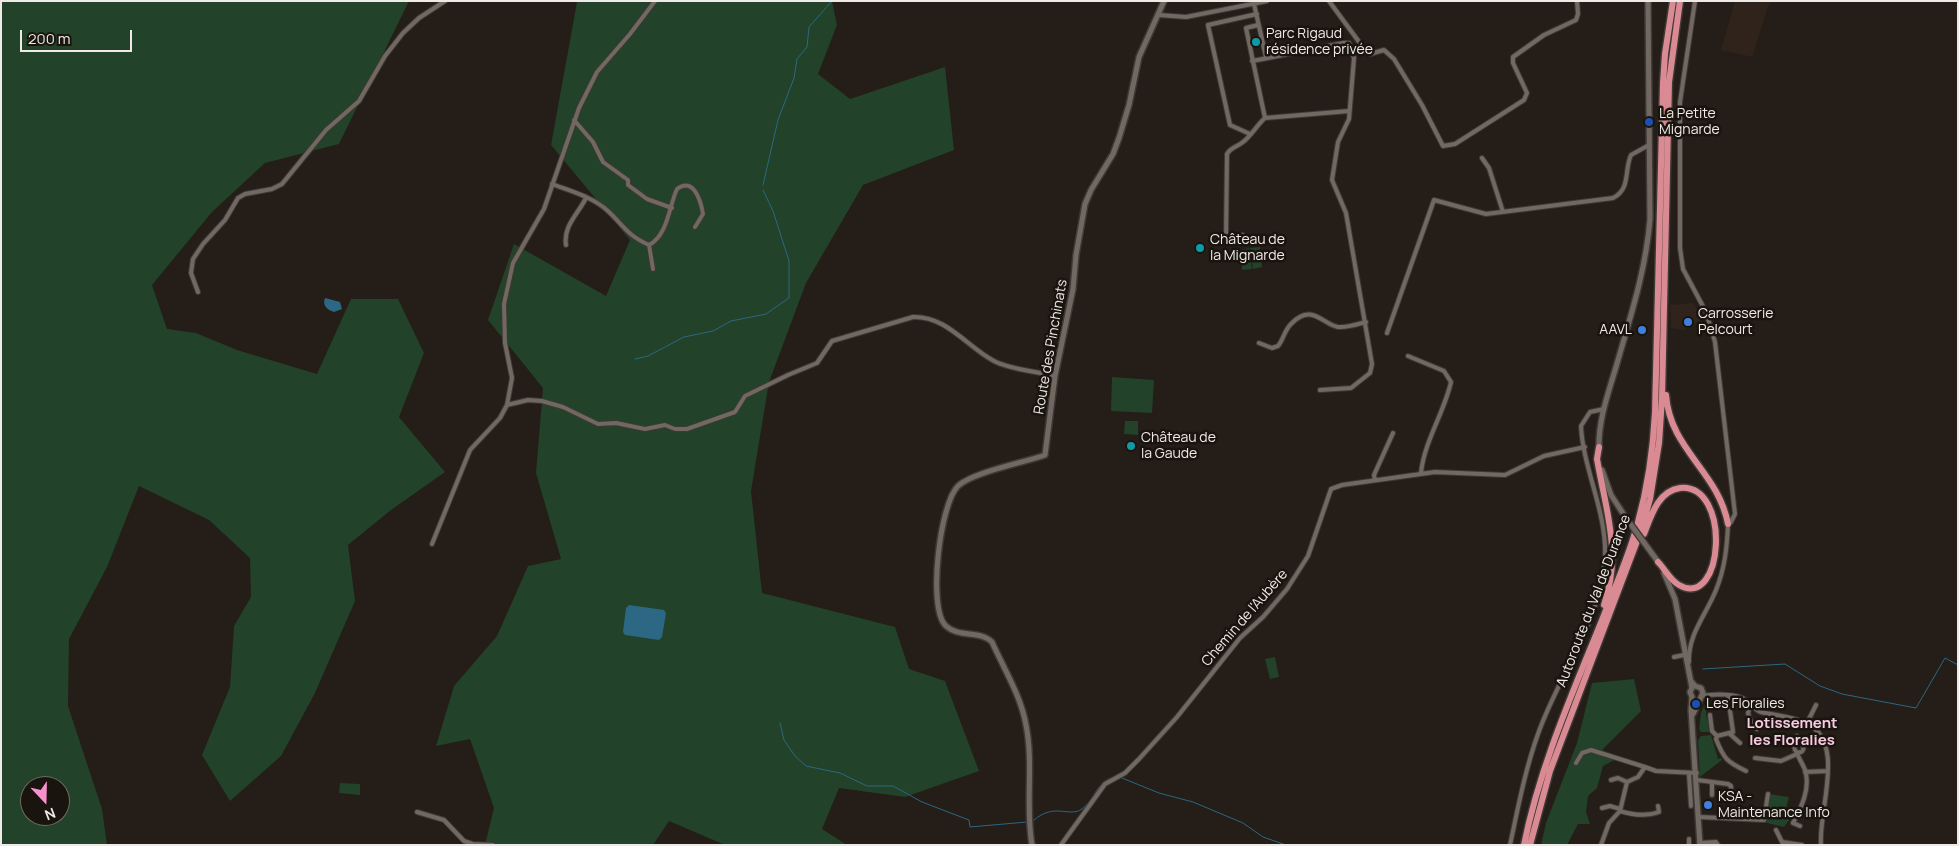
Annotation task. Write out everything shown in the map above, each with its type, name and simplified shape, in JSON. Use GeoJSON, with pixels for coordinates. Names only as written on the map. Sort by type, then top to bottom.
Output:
{"type":"FeatureCollection","features":[{"type":"Feature","properties":{"kind":"highway","name":"Autoroute du Val de Durance"},"geometry":{"type":"LineString","coordinates":[[1524,845],[1555,738],[1628,555],[1638,523],[1650,466],[1655,413],[1663,83],[1674,1]]}},
{"type":"Feature","properties":{"kind":"highway","name":"Autoroute du Val de Durance"},"geometry":{"type":"LineString","coordinates":[[1530,845],[1548,780],[1562,739],[1622,586],[1650,499],[1659,443],[1669,82],[1680,1]]}},
{"type":"Feature","properties":{"kind":"highway"},"geometry":{"type":"LineString","coordinates":[[1664,277],[1666,393],[1670,418],[1683,446],[1717,490],[1728,524]]}},
{"type":"Feature","properties":{"kind":"highway"},"geometry":{"type":"LineString","coordinates":[[1555,738],[1562,713],[1605,601],[1613,568],[1611,528],[1597,459],[1598,447]]}},
{"type":"Feature","properties":{"kind":"highway"},"geometry":{"type":"LineString","coordinates":[[1622,586],[1632,567],[1658,504],[1670,491],[1678,488],[1691,490],[1705,499],[1712,516],[1715,544],[1712,571],[1704,582],[1686,587],[1675,582],[1658,562]]}},
{"type":"Feature","properties":{"kind":"street"},"geometry":{"type":"LineString","coordinates":[[198,292],[191,273],[193,259],[203,244],[225,220],[238,198],[245,194],[272,189],[282,184],[326,130],[359,101],[385,56],[403,33],[419,18],[445,1]]}},
{"type":"Feature","properties":{"kind":"street"},"geometry":{"type":"LineString","coordinates":[[432,544],[470,450],[500,418],[507,405],[512,378],[505,343],[505,298],[513,263],[537,225],[574,120],[597,72],[630,34],[655,1]]}},
{"type":"Feature","properties":{"kind":"street","name":"Route des Pinchinats"},"geometry":{"type":"LineString","coordinates":[[1032,845],[1029,827],[1029,748],[1020,703],[992,642],[986,636],[950,629],[943,622],[936,585],[942,528],[954,490],[971,478],[1044,455],[1055,376],[1073,290],[1078,240],[1085,204],[1120,138],[1130,105],[1139,57],[1164,1]]}},
{"type":"Feature","properties":{"kind":"street"},"geometry":{"type":"LineString","coordinates":[[1159,15],[1186,17],[1267,1]]}},
{"type":"Feature","properties":{"kind":"street"},"geometry":{"type":"LineString","coordinates":[[1329,1],[1365,50],[1370,54],[1384,50],[1394,59],[1430,118],[1440,144],[1443,146],[1455,144],[1524,100],[1527,94],[1513,63],[1513,57],[1544,34],[1576,20],[1578,14],[1577,1]]}},
{"type":"Feature","properties":{"kind":"street"},"geometry":{"type":"LineString","coordinates":[[1648,1],[1650,219],[1648,250],[1637,296],[1604,409],[1598,447],[1606,484],[1626,518],[1658,562],[1675,599],[1684,656],[1693,687],[1690,694],[1692,697],[1700,844],[1716,842],[1718,845]]}},
{"type":"Feature","properties":{"kind":"street"},"geometry":{"type":"LineString","coordinates":[[1689,678],[1692,636],[1716,591],[1723,570],[1728,524],[1735,517],[1718,382],[1717,349],[1706,312],[1683,270],[1680,248],[1680,102],[1695,1]]}},
{"type":"Feature","properties":{"kind":"street"},"geometry":{"type":"LineString","coordinates":[[1254,4],[1266,57],[1268,58]]}},
{"type":"Feature","properties":{"kind":"street"},"geometry":{"type":"LineString","coordinates":[[1250,134],[1230,125],[1208,25],[1257,14]]}},
{"type":"Feature","properties":{"kind":"street"},"geometry":{"type":"LineString","coordinates":[[1258,25],[1246,28],[1265,118]]}},
{"type":"Feature","properties":{"kind":"street"},"geometry":{"type":"LineString","coordinates":[[1252,61],[1343,43],[1348,44],[1354,58],[1349,119],[1338,142],[1332,180],[1346,213],[1352,259],[1371,352],[1370,372],[1351,388],[1320,390]]}},
{"type":"Feature","properties":{"kind":"street"},"geometry":{"type":"LineString","coordinates":[[1243,235],[1226,238],[1226,161],[1230,150],[1242,143],[1265,118],[1349,111]]}},
{"type":"Feature","properties":{"kind":"street"},"geometry":{"type":"LineString","coordinates":[[574,120],[593,142],[608,168],[628,180],[628,185],[647,199],[672,208]]}},
{"type":"Feature","properties":{"kind":"street"},"geometry":{"type":"LineString","coordinates":[[1387,334],[1434,200],[1486,214],[1592,201],[1620,194],[1625,186],[1631,154],[1649,145]]}},
{"type":"Feature","properties":{"kind":"street"},"geometry":{"type":"LineString","coordinates":[[1482,158],[1489,168],[1503,212]]}},
{"type":"Feature","properties":{"kind":"street"},"geometry":{"type":"LineString","coordinates":[[552,184],[586,198],[608,210],[628,233],[649,245]]}},
{"type":"Feature","properties":{"kind":"street"},"geometry":{"type":"LineString","coordinates":[[649,245],[655,241],[672,208],[677,188],[688,187],[696,190],[701,198],[703,214],[695,227]]}},
{"type":"Feature","properties":{"kind":"street"},"geometry":{"type":"LineString","coordinates":[[566,245],[564,235],[568,225],[586,198]]}},
{"type":"Feature","properties":{"kind":"street"},"geometry":{"type":"LineString","coordinates":[[649,245],[653,269]]}},
{"type":"Feature","properties":{"kind":"street"},"geometry":{"type":"LineString","coordinates":[[1259,344],[1272,348],[1278,346],[1286,329],[1296,319],[1304,316],[1318,316],[1338,327],[1366,322]]}},
{"type":"Feature","properties":{"kind":"street"},"geometry":{"type":"LineString","coordinates":[[507,405],[528,400],[542,401],[563,407],[598,424],[616,423],[645,429],[665,425],[675,429],[686,429],[730,414],[737,409],[745,396],[818,363],[832,341],[913,317],[927,319],[948,328],[996,362],[1055,376]]}},
{"type":"Feature","properties":{"kind":"street"},"geometry":{"type":"LineString","coordinates":[[1408,356],[1444,371],[1450,382],[1444,407],[1422,463],[1421,473]]}},
{"type":"Feature","properties":{"kind":"street"},"geometry":{"type":"LineString","coordinates":[[1510,845],[1537,734],[1590,620],[1601,585],[1604,557],[1603,525],[1582,433],[1583,422],[1590,412],[1604,409]]}},
{"type":"Feature","properties":{"kind":"street"},"geometry":{"type":"LineString","coordinates":[[1375,480],[1374,475],[1393,433]]}},
{"type":"Feature","properties":{"kind":"street","name":"Chemin de l'Aubère"},"geometry":{"type":"LineString","coordinates":[[1061,845],[1105,784],[1125,773],[1139,759],[1177,716],[1240,638],[1263,617],[1287,589],[1308,556],[1331,489],[1338,486],[1421,473],[1454,471],[1494,476],[1505,475],[1544,456],[1585,447]]}},
{"type":"Feature","properties":{"kind":"street"},"geometry":{"type":"LineString","coordinates":[[1682,642],[1692,636]]}},
{"type":"Feature","properties":{"kind":"street"},"geometry":{"type":"LineString","coordinates":[[1674,657],[1684,656]]}},
{"type":"Feature","properties":{"kind":"street"},"geometry":{"type":"LineString","coordinates":[[1693,687],[1702,689],[1709,694]]}},
{"type":"Feature","properties":{"kind":"street"},"geometry":{"type":"LineString","coordinates":[[1692,716],[1702,689]]}},
{"type":"Feature","properties":{"kind":"street"},"geometry":{"type":"LineString","coordinates":[[1692,697],[1709,694],[1742,698],[1758,711],[1788,716],[1807,723],[1826,745],[1828,771],[1821,845]]}},
{"type":"Feature","properties":{"kind":"street"},"geometry":{"type":"LineString","coordinates":[[1728,696],[1733,730],[1730,734]]}},
{"type":"Feature","properties":{"kind":"street"},"geometry":{"type":"LineString","coordinates":[[1751,704],[1748,713],[1752,726],[1757,729]]}},
{"type":"Feature","properties":{"kind":"street"},"geometry":{"type":"LineString","coordinates":[[1807,723],[1816,705]]}},
{"type":"Feature","properties":{"kind":"street"},"geometry":{"type":"LineString","coordinates":[[1710,715],[1712,731],[1717,736],[1716,739],[1724,758],[1738,769],[1746,771]]}},
{"type":"Feature","properties":{"kind":"street"},"geometry":{"type":"LineString","coordinates":[[1717,736],[1730,734]]}},
{"type":"Feature","properties":{"kind":"street"},"geometry":{"type":"LineString","coordinates":[[1730,734],[1740,743]]}},
{"type":"Feature","properties":{"kind":"street"},"geometry":{"type":"LineString","coordinates":[[1797,736],[1799,743],[1795,747],[1805,772],[1804,799],[1801,810],[1793,823],[1800,826]]}},
{"type":"Feature","properties":{"kind":"street"},"geometry":{"type":"LineString","coordinates":[[1576,763],[1582,752],[1591,750],[1656,771],[1697,773]]}},
{"type":"Feature","properties":{"kind":"street"},"geometry":{"type":"LineString","coordinates":[[1756,758],[1783,761],[1797,753]]}},
{"type":"Feature","properties":{"kind":"street"},"geometry":{"type":"LineString","coordinates":[[1611,780],[1618,778],[1626,782],[1638,777],[1645,767]]}},
{"type":"Feature","properties":{"kind":"street"},"geometry":{"type":"LineString","coordinates":[[1805,772],[1828,771]]}},
{"type":"Feature","properties":{"kind":"street"},"geometry":{"type":"LineString","coordinates":[[1689,774],[1691,806]]}},
{"type":"Feature","properties":{"kind":"street"},"geometry":{"type":"LineString","coordinates":[[1697,780],[1728,784],[1731,786],[1731,796],[1740,795]]}},
{"type":"Feature","properties":{"kind":"street"},"geometry":{"type":"LineString","coordinates":[[1601,845],[1609,823],[1620,810],[1626,782]]}},
{"type":"Feature","properties":{"kind":"street"},"geometry":{"type":"LineString","coordinates":[[1712,782],[1712,795]]}},
{"type":"Feature","properties":{"kind":"street"},"geometry":{"type":"LineString","coordinates":[[1699,817],[1764,820],[1768,794]]}},
{"type":"Feature","properties":{"kind":"street"},"geometry":{"type":"LineString","coordinates":[[1602,808],[1610,806],[1635,815],[1658,812],[1658,806]]}},
{"type":"Feature","properties":{"kind":"street"},"geometry":{"type":"LineString","coordinates":[[417,812],[444,820],[464,841],[473,844],[493,845]]}},
{"type":"Feature","properties":{"kind":"street"},"geometry":{"type":"LineString","coordinates":[[1776,830],[1782,842],[1802,845]]}},
{"type":"Feature","properties":{"kind":"street"},"geometry":{"type":"LineString","coordinates":[[1689,839],[1689,845]]}},
{"type":"Feature","properties":{"kind":"shaded area"},"geometry":{"type":"Polygon","coordinates":[[[1735,1],[1770,1],[1752,57],[1721,50],[1735,1]]]}},
{"type":"Feature","properties":{"kind":"shaded area"},"geometry":{"type":"Polygon","coordinates":[[[1694,303],[1703,319],[1684,330],[1671,328],[1670,305],[1694,303]]]}},
{"type":"Feature","properties":{"kind":"green space"},"geometry":{"type":"Polygon","coordinates":[[[1,1],[409,1],[339,144],[265,163],[212,212],[152,285],[167,329],[196,333],[237,350],[317,374],[351,299],[398,299],[424,353],[399,417],[445,472],[391,510],[348,545],[355,601],[315,693],[281,756],[230,801],[202,755],[230,687],[234,626],[251,597],[250,558],[209,520],[139,486],[107,567],[69,639],[68,706],[102,809],[107,845],[1,845],[1,1]]]}},
{"type":"Feature","properties":{"kind":"green space"},"geometry":{"type":"Polygon","coordinates":[[[832,1],[837,25],[818,74],[850,99],[945,67],[954,150],[863,185],[806,283],[769,382],[751,491],[762,593],[895,627],[909,669],[945,681],[979,771],[905,797],[839,788],[822,829],[847,845],[725,845],[669,821],[653,845],[485,845],[494,808],[470,739],[436,746],[454,686],[497,636],[528,566],[561,559],[536,473],[543,388],[488,320],[514,244],[606,296],[630,240],[551,145],[577,2],[832,1]]]}},
{"type":"Feature","properties":{"kind":"green space"},"geometry":{"type":"Polygon","coordinates":[[[1260,247],[1262,267],[1253,269],[1250,248],[1260,247]]]}},
{"type":"Feature","properties":{"kind":"green space"},"geometry":{"type":"Polygon","coordinates":[[[1249,248],[1252,269],[1242,270],[1240,250],[1249,248]]]}},
{"type":"Feature","properties":{"kind":"green space"},"geometry":{"type":"Polygon","coordinates":[[[1112,377],[1154,380],[1152,413],[1111,411],[1112,377]]]}},
{"type":"Feature","properties":{"kind":"green space"},"geometry":{"type":"Polygon","coordinates":[[[1125,421],[1138,421],[1138,435],[1124,434],[1125,421]]]}},
{"type":"Feature","properties":{"kind":"green space"},"geometry":{"type":"Polygon","coordinates":[[[1275,657],[1279,677],[1270,679],[1265,659],[1275,657]]]}},
{"type":"Feature","properties":{"kind":"green space"},"geometry":{"type":"Polygon","coordinates":[[[1634,679],[1641,711],[1602,750],[1620,757],[1603,766],[1597,788],[1588,796],[1586,812],[1590,824],[1578,824],[1567,845],[1541,845],[1546,823],[1577,743],[1592,683],[1634,679]]]}},
{"type":"Feature","properties":{"kind":"green space"},"geometry":{"type":"Polygon","coordinates":[[[1707,699],[1706,715],[1711,732],[1701,732],[1699,729],[1701,713],[1707,699]]]}},
{"type":"Feature","properties":{"kind":"green space"},"geometry":{"type":"Polygon","coordinates":[[[1711,735],[1718,759],[1721,758],[1722,760],[1700,777],[1698,740],[1701,736],[1711,735]]]}},
{"type":"Feature","properties":{"kind":"green space"},"geometry":{"type":"Polygon","coordinates":[[[340,783],[360,784],[360,795],[339,793],[340,783]]]}},
{"type":"Feature","properties":{"kind":"green space"},"geometry":{"type":"Polygon","coordinates":[[[1769,794],[1789,797],[1784,815],[1789,820],[1784,827],[1763,822],[1769,794]]]}},
{"type":"Feature","properties":{"kind":"water"},"geometry":{"type":"Polygon","coordinates":[[[325,298],[340,302],[342,309],[334,312],[329,310],[325,305],[325,298]]]}},
{"type":"Feature","properties":{"kind":"water"},"geometry":{"type":"Polygon","coordinates":[[[629,605],[664,610],[666,613],[662,637],[659,640],[625,635],[623,632],[626,608],[629,605]]]}},
{"type":"Feature","properties":{"kind":"waterway"},"geometry":{"type":"LineString","coordinates":[[763,185],[778,120],[794,78],[797,59],[807,47],[809,27],[832,1]]}},
{"type":"Feature","properties":{"kind":"waterway"},"geometry":{"type":"LineString","coordinates":[[635,359],[648,356],[684,337],[713,331],[731,321],[766,314],[789,298],[789,261],[773,211],[763,190]]}},
{"type":"Feature","properties":{"kind":"waterway"},"geometry":{"type":"LineString","coordinates":[[1703,669],[1785,664],[1820,686],[1842,694],[1916,708],[1945,658],[1958,665]]}},
{"type":"Feature","properties":{"kind":"waterway"},"geometry":{"type":"LineString","coordinates":[[780,723],[784,740],[795,756],[806,766],[840,773],[867,786],[893,786],[922,802],[969,820],[970,827],[1027,822]]}},
{"type":"Feature","properties":{"kind":"waterway"},"geometry":{"type":"LineString","coordinates":[[1034,820],[1049,812],[1072,812],[1082,809],[1103,782],[1114,777]]}},
{"type":"Feature","properties":{"kind":"waterway"},"geometry":{"type":"LineString","coordinates":[[1122,778],[1159,793],[1193,802],[1243,823],[1263,837],[1286,845]]}},
{"type":"Feature","properties":{"kind":"place","name":"Parc Rigaud résidence privée"},"geometry":{"type":"Point","coordinates":[1256,42]}},
{"type":"Feature","properties":{"kind":"place","name":"La Petite Mignarde"},"geometry":{"type":"Point","coordinates":[1649,122]}},
{"type":"Feature","properties":{"kind":"place","name":"Château de la Mignarde"},"geometry":{"type":"Point","coordinates":[1200,248]}},
{"type":"Feature","properties":{"kind":"place","name":"Carrosserie Pelcourt"},"geometry":{"type":"Point","coordinates":[1688,322]}},
{"type":"Feature","properties":{"kind":"place","name":"AAVL"},"geometry":{"type":"Point","coordinates":[1642,330]}},
{"type":"Feature","properties":{"kind":"place","name":"Château de la Gaude"},"geometry":{"type":"Point","coordinates":[1131,446]}},
{"type":"Feature","properties":{"kind":"place","name":"Les Floralies"},"geometry":{"type":"Point","coordinates":[1696,704]}},
{"type":"Feature","properties":{"kind":"place","name":"KSA - Maintenance Info"},"geometry":{"type":"Point","coordinates":[1708,805]}},
{"type":"Feature","properties":{"kind":"district","name":"Lotissement les Floralies"},"geometry":{"type":"Point","coordinates":[1792,732]}}]}
